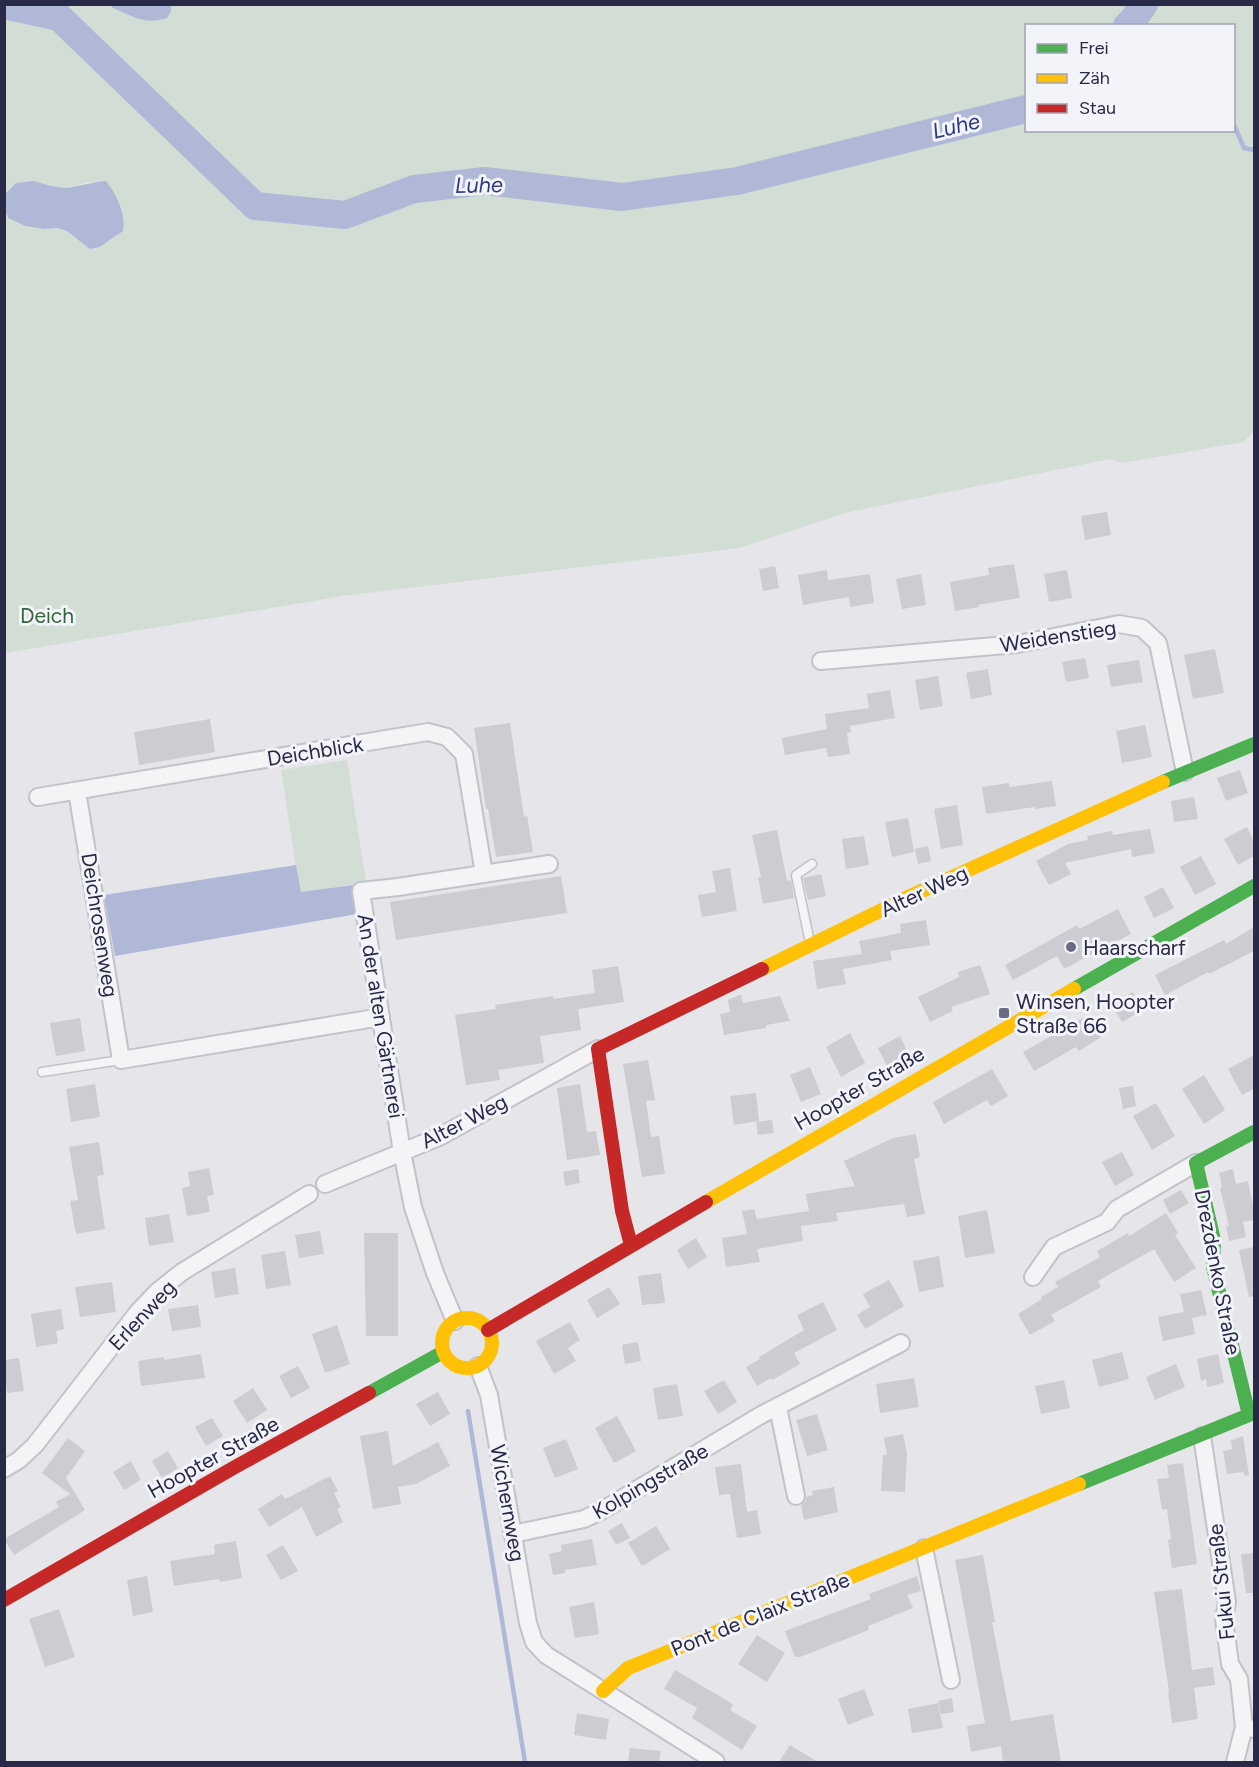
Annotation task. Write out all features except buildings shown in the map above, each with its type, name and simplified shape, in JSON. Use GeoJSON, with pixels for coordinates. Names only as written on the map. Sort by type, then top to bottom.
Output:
{"type":"FeatureCollection","features":[{"type":"Feature","properties":{"kind":"street","name":"Weidenstieg"},"geometry":{"type":"LineString","coordinates":[[821,661],[1018,644],[1119,624],[1142,628],[1158,643],[1185,772]]}},
{"type":"Feature","properties":{"kind":"street","name":"Deichblick"},"geometry":{"type":"LineString","coordinates":[[38,797],[428,732],[447,737],[464,754],[484,874]]}},
{"type":"Feature","properties":{"kind":"street","name":"Alter Weg"},"geometry":{"type":"LineString","coordinates":[[325,1184],[441,1136],[598,1049],[906,898],[1185,772],[1254,744]]}},
{"type":"Feature","properties":{"kind":"street","name":"Deichrosenweg"},"geometry":{"type":"LineString","coordinates":[[77,790],[121,1060]]}},
{"type":"Feature","properties":{"kind":"street","name":"An der alten Gärtnerei"},"geometry":{"type":"LineString","coordinates":[[455,1321],[435,1274],[413,1207],[402,1152],[362,891],[549,864]]}},
{"type":"Feature","properties":{"kind":"street","name":"Hoopter Straße"},"geometry":{"type":"LineString","coordinates":[[488,1330],[915,1079],[1254,886]]}},
{"type":"Feature","properties":{"kind":"street"},"geometry":{"type":"LineString","coordinates":[[121,1060],[381,1017]]}},
{"type":"Feature","properties":{"kind":"street"},"geometry":{"type":"LineString","coordinates":[[598,1049],[622,1211],[631,1245]]}},
{"type":"Feature","properties":{"kind":"street","name":"Drezdenko Straße"},"geometry":{"type":"LineString","coordinates":[[1033,1277],[1054,1247],[1107,1222],[1117,1209],[1254,1132]]}},
{"type":"Feature","properties":{"kind":"street","name":"Drezdenko Straße"},"geometry":{"type":"LineString","coordinates":[[1196,1163],[1214,1240],[1213,1267],[1249,1415]]}},
{"type":"Feature","properties":{"kind":"street","name":"Erlenweg"},"geometry":{"type":"LineString","coordinates":[[4,1469],[19,1460],[35,1445],[138,1312],[158,1291],[182,1272],[309,1194]]}},
{"type":"Feature","properties":{"kind":"street"},"geometry":{"type":"LineString","coordinates":[[464,1318],[473,1319],[482,1323],[488,1330],[492,1346],[485,1360],[478,1365],[462,1368],[454,1365],[443,1352],[444,1334],[455,1321],[464,1318]]}},
{"type":"Feature","properties":{"kind":"street","name":"Kolpingstraße"},"geometry":{"type":"LineString","coordinates":[[513,1534],[584,1519],[601,1511],[761,1415],[901,1344]]}},
{"type":"Feature","properties":{"kind":"street","name":"Hoopter Straße"},"geometry":{"type":"LineString","coordinates":[[4,1600],[443,1352]]}},
{"type":"Feature","properties":{"kind":"street","name":"Wichernweg"},"geometry":{"type":"LineString","coordinates":[[478,1365],[489,1395],[528,1623],[534,1642],[546,1655],[603,1691]]}},
{"type":"Feature","properties":{"kind":"street"},"geometry":{"type":"LineString","coordinates":[[778,1407],[796,1496]]}},
{"type":"Feature","properties":{"kind":"street","name":"Pont de Claix Straße"},"geometry":{"type":"LineString","coordinates":[[603,1691],[628,1668],[1249,1415]]}},
{"type":"Feature","properties":{"kind":"street","name":"Fukui Straße"},"geometry":{"type":"LineString","coordinates":[[1202,1436],[1227,1602],[1224,1619],[1230,1664],[1239,1679],[1249,1728],[1235,1762]]}},
{"type":"Feature","properties":{"kind":"street"},"geometry":{"type":"LineString","coordinates":[[924,1548],[951,1680]]}},
{"type":"Feature","properties":{"kind":"street"},"geometry":{"type":"LineString","coordinates":[[603,1691],[716,1762]]}},
{"type":"Feature","properties":{"kind":"lane"},"geometry":{"type":"LineString","coordinates":[[811,944],[796,875],[812,864]]}},
{"type":"Feature","properties":{"kind":"lane"},"geometry":{"type":"LineString","coordinates":[[42,1072],[121,1060]]}},
{"type":"Feature","properties":{"kind":"green space","name":"Deich"},"geometry":{"type":"Polygon","coordinates":[[[171,4],[1254,5],[1254,431],[1244,442],[1122,463],[1110,459],[849,512],[739,548],[342,596],[5,653],[4,209],[8,218],[25,226],[44,229],[58,228],[67,231],[91,249],[100,247],[118,236],[91,182],[58,187],[25,182],[13,187],[5,194],[5,5],[110,5],[113,8],[171,11],[171,4]]]}},
{"type":"Feature","properties":{"kind":"green space"},"geometry":{"type":"Polygon","coordinates":[[[347,760],[366,882],[300,893],[281,770],[347,760]]]}},
{"type":"Feature","properties":{"kind":"water"},"geometry":{"type":"Polygon","coordinates":[[[110,5],[171,5],[171,11],[167,18],[152,21],[140,19],[110,5]]]}},
{"type":"Feature","properties":{"kind":"water"},"geometry":{"type":"Polygon","coordinates":[[[34,181],[67,187],[106,181],[120,205],[123,231],[100,247],[90,249],[67,231],[58,228],[44,229],[25,226],[8,218],[5,209],[5,194],[16,183],[34,181]]]}},
{"type":"Feature","properties":{"kind":"water"},"geometry":{"type":"Polygon","coordinates":[[[296,865],[301,892],[353,885],[357,914],[115,956],[104,895],[296,865]]]}},
{"type":"Feature","properties":{"kind":"waterway","name":"Luhe"},"geometry":{"type":"LineString","coordinates":[[1129,24],[1144,4]]}},
{"type":"Feature","properties":{"kind":"waterway","name":"Luhe"},"geometry":{"type":"LineString","coordinates":[[4,5],[59,17],[255,206],[345,215],[414,189],[485,181],[622,197],[737,181],[1025,109]]}},
{"type":"Feature","properties":{"kind":"waterway"},"geometry":{"type":"LineString","coordinates":[[1133,20],[1144,24]]}},
{"type":"Feature","properties":{"kind":"waterway"},"geometry":{"type":"LineString","coordinates":[[1235,127],[1244,148],[1254,150]]}},
{"type":"Feature","properties":{"kind":"waterway"},"geometry":{"type":"LineString","coordinates":[[468,1411],[525,1762]]}},
{"type":"Feature","properties":{"kind":"traffic: fast"},"geometry":{"type":"LineString","coordinates":[[1163,782],[1254,744]]}},
{"type":"Feature","properties":{"kind":"traffic: fast"},"geometry":{"type":"LineString","coordinates":[[1074,989],[1254,886]]}},
{"type":"Feature","properties":{"kind":"traffic: fast"},"geometry":{"type":"LineString","coordinates":[[1079,1484],[1249,1415],[1213,1267],[1214,1240],[1196,1163],[1254,1132]]}},
{"type":"Feature","properties":{"kind":"traffic: fast"},"geometry":{"type":"LineString","coordinates":[[369,1393],[443,1352]]}},
{"type":"Feature","properties":{"kind":"traffic: slow"},"geometry":{"type":"LineString","coordinates":[[762,969],[906,898],[1163,782]]}},
{"type":"Feature","properties":{"kind":"traffic: slow"},"geometry":{"type":"LineString","coordinates":[[706,1202],[1074,989]]}},
{"type":"Feature","properties":{"kind":"traffic: slow"},"geometry":{"type":"LineString","coordinates":[[467,1318],[481,1322],[488,1329],[492,1343],[488,1357],[481,1364],[467,1368],[453,1364],[446,1357],[442,1343],[446,1329],[453,1322],[467,1318]]}},
{"type":"Feature","properties":{"kind":"traffic: slow"},"geometry":{"type":"LineString","coordinates":[[603,1691],[628,1668],[1079,1484]]}},
{"type":"Feature","properties":{"kind":"traffic: jam"},"geometry":{"type":"LineString","coordinates":[[631,1245],[622,1211],[598,1049],[762,969]]}},
{"type":"Feature","properties":{"kind":"traffic: jam"},"geometry":{"type":"LineString","coordinates":[[488,1330],[706,1202]]}},
{"type":"Feature","properties":{"kind":"traffic: jam"},"geometry":{"type":"LineString","coordinates":[[4,1600],[369,1393]]}},
{"type":"Feature","properties":{"kind":"place","name":"Haarscharf"},"geometry":{"type":"Point","coordinates":[1071,947]}},
{"type":"Feature","properties":{"kind":"place","name":"Winsen, Hoopter Straße 66"},"geometry":{"type":"Point","coordinates":[1004,1013]}}]}
